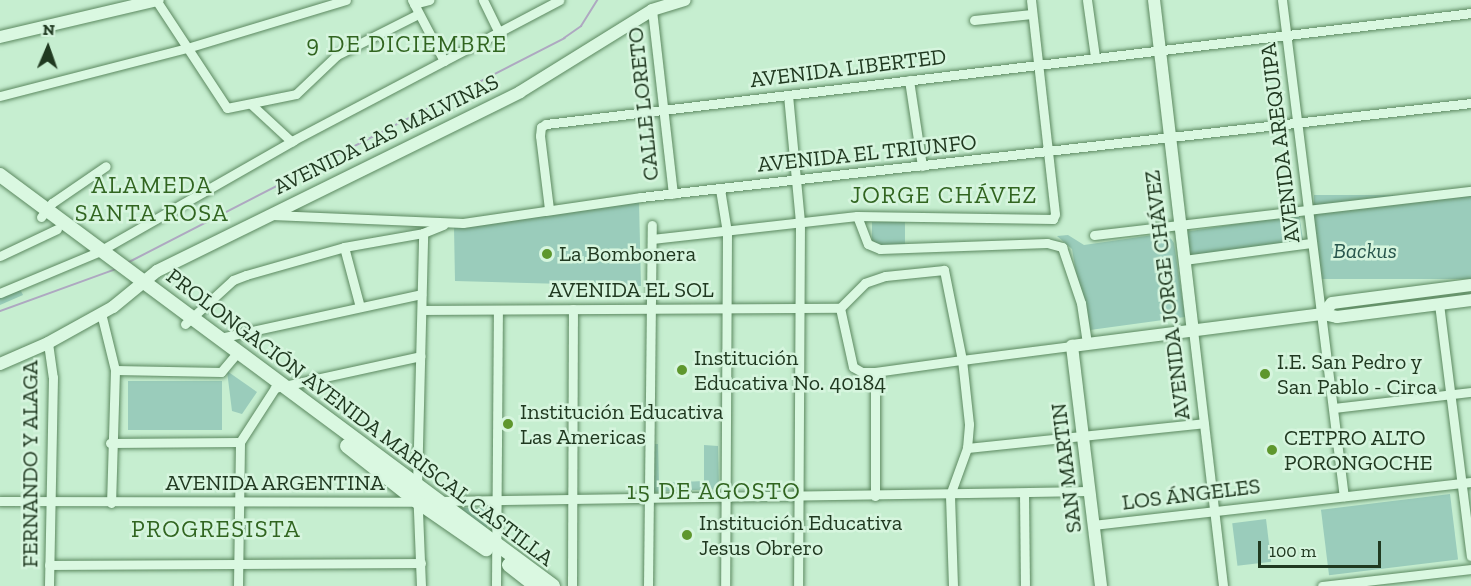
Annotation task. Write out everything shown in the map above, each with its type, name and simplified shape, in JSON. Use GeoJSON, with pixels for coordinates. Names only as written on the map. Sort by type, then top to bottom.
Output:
{"type":"FeatureCollection","features":[{"type":"Feature","properties":{"kind":"main road"},"geometry":{"type":"LineString","coordinates":[[0,175],[43,213],[57,229],[98,252]]}},
{"type":"Feature","properties":{"kind":"main road"},"geometry":{"type":"LineString","coordinates":[[0,186],[98,252]]}},
{"type":"Feature","properties":{"kind":"main road","name":"PROLONGACIÓN AVENIDA MARISCAL CASTILLA"},"geometry":{"type":"LineString","coordinates":[[98,252],[188,321],[436,501],[536,586]]}},
{"type":"Feature","properties":{"kind":"main road","name":"PROLONGACIÓN AVENIDA MARISCAL CASTILLA"},"geometry":{"type":"LineString","coordinates":[[188,321],[220,338],[235,355]]}},
{"type":"Feature","properties":{"kind":"main road","name":"PROLONGACIÓN AVENIDA MARISCAL CASTILLA"},"geometry":{"type":"LineString","coordinates":[[280,387],[418,502],[553,586]]}},
{"type":"Feature","properties":{"kind":"street"},"geometry":{"type":"LineString","coordinates":[[0,37],[157,0],[227,108],[252,105],[296,94],[344,51],[418,14]]}},
{"type":"Feature","properties":{"kind":"street"},"geometry":{"type":"LineString","coordinates":[[0,96],[187,48],[346,0]]}},
{"type":"Feature","properties":{"kind":"street"},"geometry":{"type":"LineString","coordinates":[[429,0],[413,2],[444,61]]}},
{"type":"Feature","properties":{"kind":"street"},"geometry":{"type":"LineString","coordinates":[[483,0],[499,33]]}},
{"type":"Feature","properties":{"kind":"street"},"geometry":{"type":"LineString","coordinates":[[0,293],[98,252],[292,142],[559,0]]}},
{"type":"Feature","properties":{"kind":"street","name":"AVENIDA LAS MALVINAS"},"geometry":{"type":"LineString","coordinates":[[0,364],[48,343],[101,313],[135,280],[520,92],[652,10],[684,0]]}},
{"type":"Feature","properties":{"kind":"street"},"geometry":{"type":"LineString","coordinates":[[652,239],[857,216],[1053,219],[1055,214],[1031,0]]}},
{"type":"Feature","properties":{"kind":"street"},"geometry":{"type":"LineString","coordinates":[[1087,0],[1095,57]]}},
{"type":"Feature","properties":{"kind":"street","name":"AVENIDA JORGE CHÁVEZ"},"geometry":{"type":"LineString","coordinates":[[1154,0],[1223,586]]}},
{"type":"Feature","properties":{"kind":"street","name":"AVENIDA AREQUIPA"},"geometry":{"type":"LineString","coordinates":[[1282,0],[1344,496]]}},
{"type":"Feature","properties":{"kind":"street","name":"CALLE LORETO"},"geometry":{"type":"LineString","coordinates":[[652,10],[673,194]]}},
{"type":"Feature","properties":{"kind":"street","name":"AVENIDA LIBERTED"},"geometry":{"type":"LineString","coordinates":[[549,209],[541,127],[1160,48],[1287,36],[1471,13]]}},
{"type":"Feature","properties":{"kind":"street"},"geometry":{"type":"LineString","coordinates":[[974,20],[1032,14]]}},
{"type":"Feature","properties":{"kind":"street"},"geometry":{"type":"LineString","coordinates":[[909,80],[922,166]]}},
{"type":"Feature","properties":{"kind":"street"},"geometry":{"type":"LineString","coordinates":[[788,95],[800,221],[798,586]]}},
{"type":"Feature","properties":{"kind":"street","name":"AVENIDA EL TRIUNFO"},"geometry":{"type":"LineString","coordinates":[[267,215],[445,224],[673,194],[1471,103]]}},
{"type":"Feature","properties":{"kind":"street"},"geometry":{"type":"LineString","coordinates":[[252,105],[292,142]]}},
{"type":"Feature","properties":{"kind":"street"},"geometry":{"type":"LineString","coordinates":[[43,213],[105,166]]}},
{"type":"Feature","properties":{"kind":"street"},"geometry":{"type":"LineString","coordinates":[[720,189],[727,232],[725,586]]}},
{"type":"Feature","properties":{"kind":"street"},"geometry":{"type":"LineString","coordinates":[[1094,235],[1471,191]]}},
{"type":"Feature","properties":{"kind":"street"},"geometry":{"type":"LineString","coordinates":[[857,216],[868,244],[880,249],[1047,243],[1066,250],[1087,343]]}},
{"type":"Feature","properties":{"kind":"street"},"geometry":{"type":"LineString","coordinates":[[188,321],[233,280],[344,246],[423,233],[445,224]]}},
{"type":"Feature","properties":{"kind":"street"},"geometry":{"type":"LineString","coordinates":[[648,586],[647,499],[652,225]]}},
{"type":"Feature","properties":{"kind":"street"},"geometry":{"type":"LineString","coordinates":[[0,256],[57,229]]}},
{"type":"Feature","properties":{"kind":"street"},"geometry":{"type":"LineString","coordinates":[[420,586],[417,487],[423,233]]}},
{"type":"Feature","properties":{"kind":"street"},"geometry":{"type":"LineString","coordinates":[[1184,260],[1311,243]]}},
{"type":"Feature","properties":{"kind":"street"},"geometry":{"type":"LineString","coordinates":[[344,246],[360,307]]}},
{"type":"Feature","properties":{"kind":"street"},"geometry":{"type":"LineString","coordinates":[[953,586],[950,495],[967,448],[969,424],[962,360],[944,270],[885,276],[865,283],[840,308],[853,367],[862,372],[875,372],[962,360],[1072,346],[1087,343],[1323,314],[1336,317],[1471,300]]}},
{"type":"Feature","properties":{"kind":"street"},"geometry":{"type":"LineString","coordinates":[[1323,314],[1332,303],[1471,285]]}},
{"type":"Feature","properties":{"kind":"street"},"geometry":{"type":"LineString","coordinates":[[220,338],[421,294]]}},
{"type":"Feature","properties":{"kind":"street"},"geometry":{"type":"LineString","coordinates":[[1439,304],[1466,482],[1471,556]]}},
{"type":"Feature","properties":{"kind":"street","name":"AVENIDA EL SOL"},"geometry":{"type":"LineString","coordinates":[[422,310],[573,309],[651,312],[840,308]]}},
{"type":"Feature","properties":{"kind":"street"},"geometry":{"type":"LineString","coordinates":[[572,586],[573,309]]}},
{"type":"Feature","properties":{"kind":"street"},"geometry":{"type":"LineString","coordinates":[[496,586],[498,310]]}},
{"type":"Feature","properties":{"kind":"street"},"geometry":{"type":"LineString","coordinates":[[101,313],[115,370],[110,443],[111,503]]}},
{"type":"Feature","properties":{"kind":"street","name":"FERNANDO Y ALAGA"},"geometry":{"type":"LineString","coordinates":[[48,343],[53,377],[49,503],[50,586]]}},
{"type":"Feature","properties":{"kind":"street","name":"SAN MARTIN"},"geometry":{"type":"LineString","coordinates":[[1072,346],[1101,586]]}},
{"type":"Feature","properties":{"kind":"street"},"geometry":{"type":"LineString","coordinates":[[115,370],[221,372],[235,355]]}},
{"type":"Feature","properties":{"kind":"street"},"geometry":{"type":"LineString","coordinates":[[238,586],[240,442],[280,387],[421,356]]}},
{"type":"Feature","properties":{"kind":"street"},"geometry":{"type":"LineString","coordinates":[[875,372],[875,496]]}},
{"type":"Feature","properties":{"kind":"street"},"geometry":{"type":"LineString","coordinates":[[1334,408],[1471,392]]}},
{"type":"Feature","properties":{"kind":"street"},"geometry":{"type":"LineString","coordinates":[[967,448],[1204,423]]}},
{"type":"Feature","properties":{"kind":"street"},"geometry":{"type":"LineString","coordinates":[[110,443],[240,442]]}},
{"type":"Feature","properties":{"kind":"street","name":"LOS ÁNGELES"},"geometry":{"type":"LineString","coordinates":[[1094,525],[1466,482]]}},
{"type":"Feature","properties":{"kind":"street","name":"AVENIDA ARGENTINA"},"geometry":{"type":"LineString","coordinates":[[0,501],[49,503],[418,502],[798,498],[1089,491]]}},
{"type":"Feature","properties":{"kind":"street"},"geometry":{"type":"LineString","coordinates":[[1024,493],[1025,586]]}},
{"type":"Feature","properties":{"kind":"street"},"geometry":{"type":"LineString","coordinates":[[49,565],[421,563]]}},
{"type":"Feature","properties":{"kind":"street"},"geometry":{"type":"LineString","coordinates":[[1323,586],[1471,569]]}},
{"type":"Feature","properties":{"kind":"green space","name":"Backus"},"geometry":{"type":"Polygon","coordinates":[[[1314,195],[1471,195],[1471,279],[1314,279],[1314,195]]]}},
{"type":"Feature","properties":{"kind":"green space","name":"La Bombonera"},"geometry":{"type":"Polygon","coordinates":[[[639,202],[641,286],[455,281],[454,227],[639,202]]]}},
{"type":"Feature","properties":{"kind":"green space"},"geometry":{"type":"Polygon","coordinates":[[[1299,214],[1303,240],[1190,258],[1186,232],[1299,214]]]}},
{"type":"Feature","properties":{"kind":"green space"},"geometry":{"type":"Polygon","coordinates":[[[872,222],[905,222],[905,245],[872,245],[872,222]]]}},
{"type":"Feature","properties":{"kind":"green space"},"geometry":{"type":"Polygon","coordinates":[[[1167,233],[1174,243],[1185,317],[1090,330],[1085,327],[1072,249],[1057,236],[1068,235],[1084,245],[1167,233]]]}},
{"type":"Feature","properties":{"kind":"green space"},"geometry":{"type":"Polygon","coordinates":[[[20,289],[23,295],[0,305],[0,296],[20,289]]]}},
{"type":"Feature","properties":{"kind":"green space"},"geometry":{"type":"Polygon","coordinates":[[[227,371],[257,392],[242,414],[232,411],[227,371]]]}},
{"type":"Feature","properties":{"kind":"green space"},"geometry":{"type":"Polygon","coordinates":[[[128,381],[222,381],[222,430],[128,430],[128,381]]]}},
{"type":"Feature","properties":{"kind":"green space"},"geometry":{"type":"Polygon","coordinates":[[[649,444],[658,444],[659,483],[704,481],[704,445],[718,446],[719,489],[649,492],[649,444]]]}},
{"type":"Feature","properties":{"kind":"green space"},"geometry":{"type":"Polygon","coordinates":[[[1450,494],[1458,560],[1329,575],[1321,510],[1450,494]]]}},
{"type":"Feature","properties":{"kind":"green space"},"geometry":{"type":"Polygon","coordinates":[[[460,508],[488,508],[487,529],[460,508]]]}},
{"type":"Feature","properties":{"kind":"green space"},"geometry":{"type":"Polygon","coordinates":[[[1266,519],[1271,562],[1237,566],[1232,523],[1266,519]]]}},
{"type":"Feature","properties":{"kind":"waterway"},"geometry":{"type":"LineString","coordinates":[[127,263],[564,38],[581,26],[597,0]]}},
{"type":"Feature","properties":{"kind":"waterway"},"geometry":{"type":"LineString","coordinates":[[0,311],[116,269]]}},
{"type":"Feature","properties":{"kind":"place","name":"La Bombonera"},"geometry":{"type":"Point","coordinates":[547,254]}},
{"type":"Feature","properties":{"kind":"place","name":"Institución Educativa No. 40184"},"geometry":{"type":"Point","coordinates":[682,370]}},
{"type":"Feature","properties":{"kind":"place","name":"I.E. San Pedro y San Pablo - Circa"},"geometry":{"type":"Point","coordinates":[1265,374]}},
{"type":"Feature","properties":{"kind":"place","name":"Institución Educativa Las Americas"},"geometry":{"type":"Point","coordinates":[508,424]}},
{"type":"Feature","properties":{"kind":"place","name":"CETPRO ALTO PORONGOCHE"},"geometry":{"type":"Point","coordinates":[1272,450]}},
{"type":"Feature","properties":{"kind":"place","name":"Institución Educativa Jesus Obrero"},"geometry":{"type":"Point","coordinates":[687,535]}},
{"type":"Feature","properties":{"kind":"district","name":"9 DE DICIEMBRE"},"geometry":{"type":"Point","coordinates":[407,44]}},
{"type":"Feature","properties":{"kind":"district","name":"JORGE CHÁVEZ"},"geometry":{"type":"Point","coordinates":[944,195]}},
{"type":"Feature","properties":{"kind":"district","name":"ALAMEDA SANTA ROSA"},"geometry":{"type":"Point","coordinates":[152,199]}},
{"type":"Feature","properties":{"kind":"district","name":"15 DE AGOSTO"},"geometry":{"type":"Point","coordinates":[714,491]}},
{"type":"Feature","properties":{"kind":"district","name":"PROGRESISTA"},"geometry":{"type":"Point","coordinates":[216,529]}}]}
